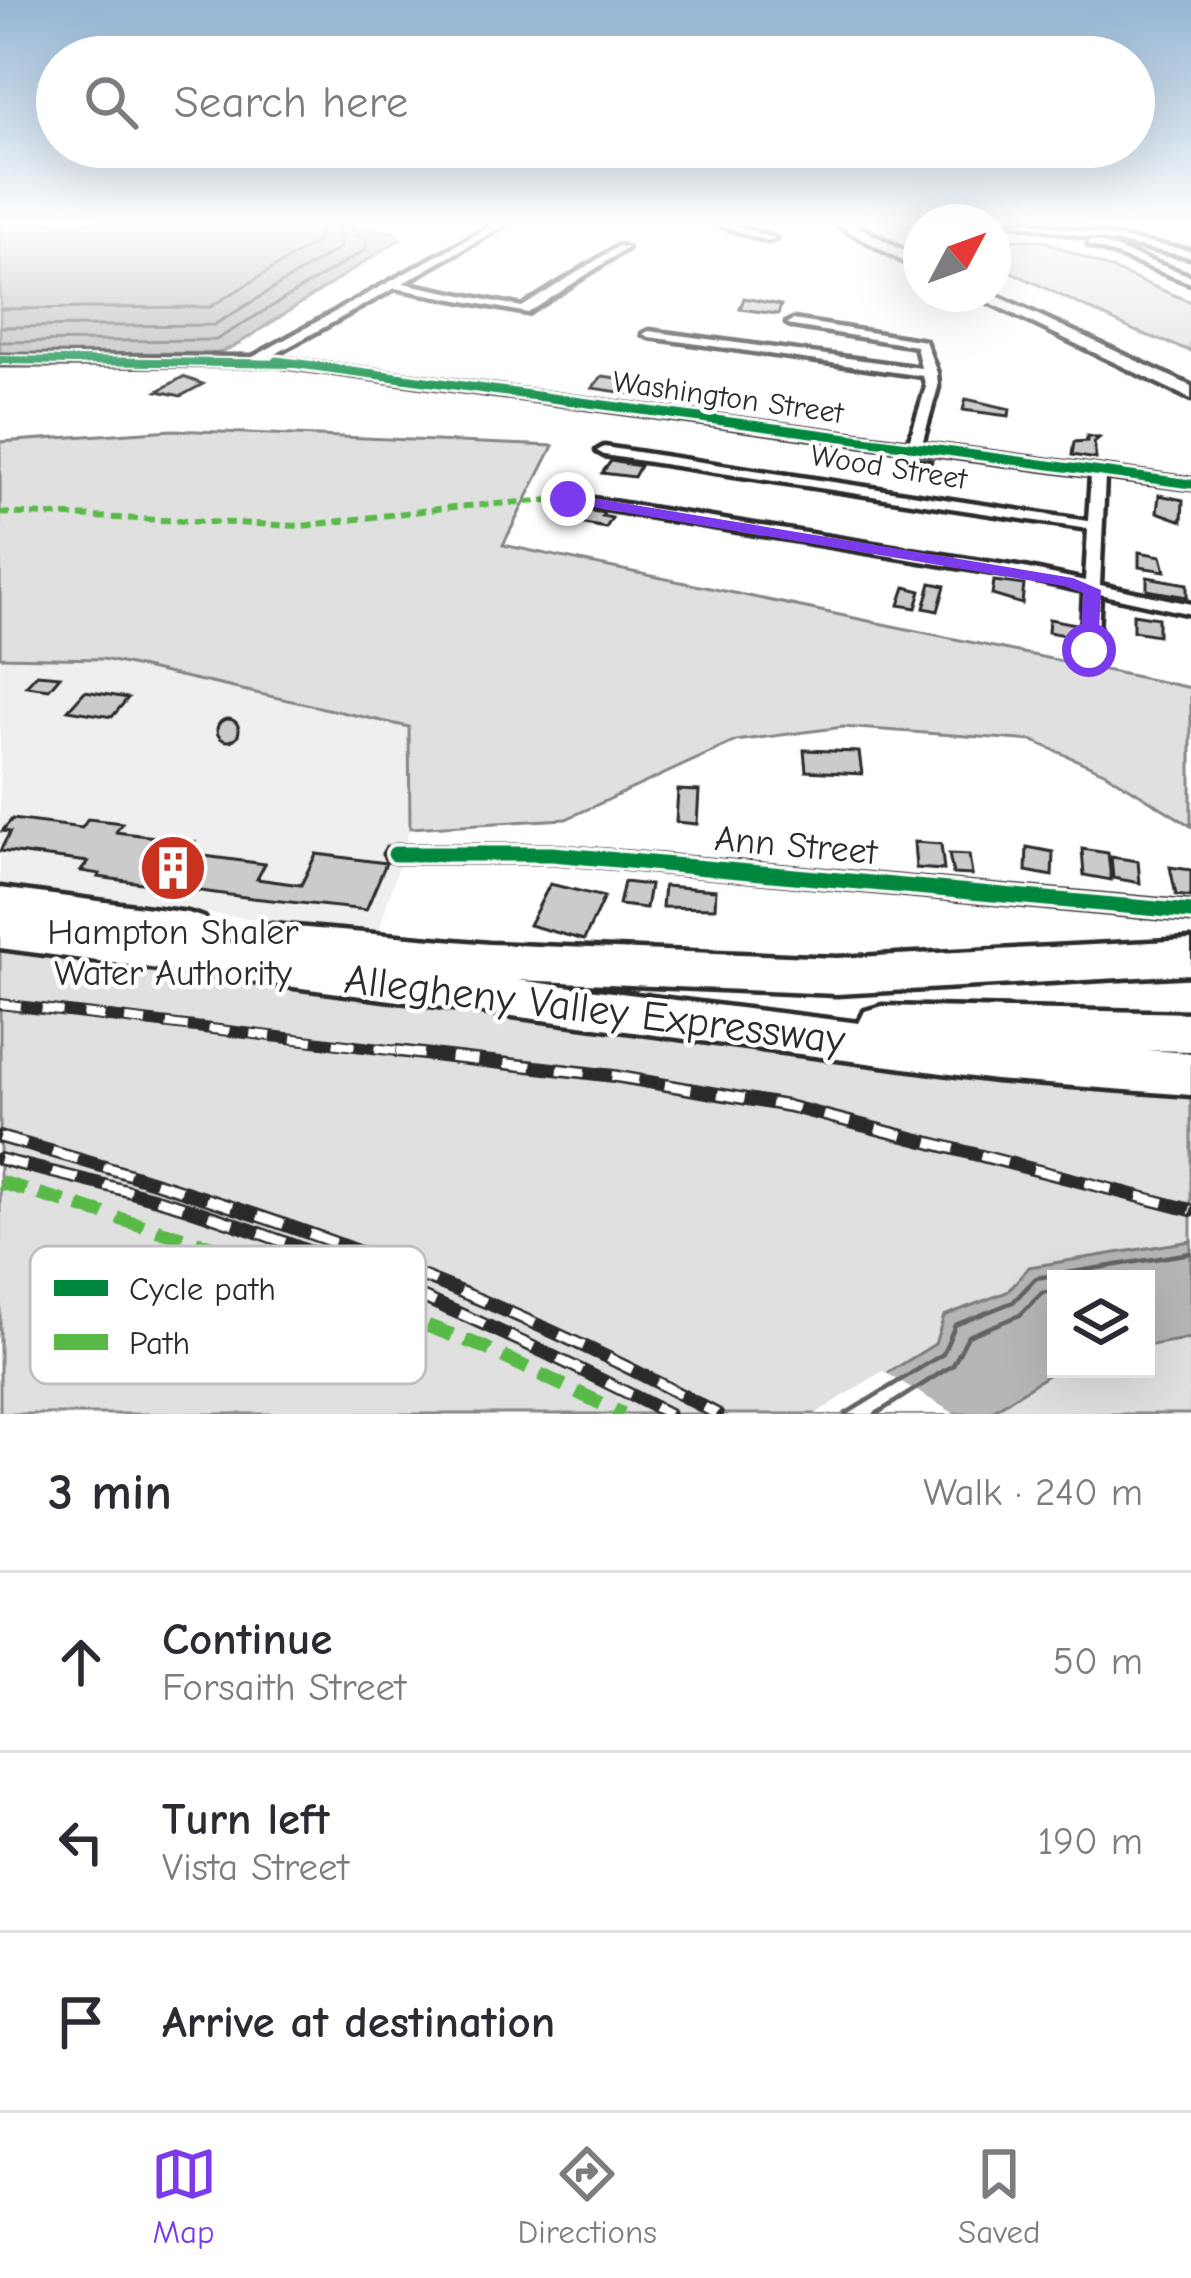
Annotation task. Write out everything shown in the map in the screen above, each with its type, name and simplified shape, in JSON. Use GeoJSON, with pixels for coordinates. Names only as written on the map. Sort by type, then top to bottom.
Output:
{"type":"FeatureCollection","features":[{"type":"Feature","properties":{"kind":"highway","name":"Allegheny Valley Expressway"},"geometry":{"type":"LineString","coordinates":[[0,904],[324,947],[488,961],[837,976],[1191,957]]}},
{"type":"Feature","properties":{"kind":"highway","name":"Allegheny Valley Expressway"},"geometry":{"type":"LineString","coordinates":[[0,931],[995,1060],[1191,1074]]}},
{"type":"Feature","properties":{"kind":"highway"},"geometry":{"type":"LineString","coordinates":[[837,976],[1028,984],[1191,982]]}},
{"type":"Feature","properties":{"kind":"highway"},"geometry":{"type":"LineString","coordinates":[[489,994],[878,1024],[1191,1032]]}},
{"type":"Feature","properties":{"kind":"street"},"geometry":{"type":"LineString","coordinates":[[257,360],[386,288]]}},
{"type":"Feature","properties":{"kind":"street"},"geometry":{"type":"LineString","coordinates":[[412,288],[524,311],[560,288]]}},
{"type":"Feature","properties":{"kind":"street"},"geometry":{"type":"LineString","coordinates":[[980,294],[1191,393]]}},
{"type":"Feature","properties":{"kind":"street"},"geometry":{"type":"LineString","coordinates":[[793,323],[916,340],[924,347],[932,387],[914,447]]}},
{"type":"Feature","properties":{"kind":"street"},"geometry":{"type":"LineString","coordinates":[[649,334],[931,373]]}},
{"type":"Feature","properties":{"kind":"street","name":"Washington Street"},"geometry":{"type":"LineString","coordinates":[[0,360],[257,360],[1191,484]]}},
{"type":"Feature","properties":{"kind":"street","name":"Wood Street"},"geometry":{"type":"LineString","coordinates":[[604,451],[1095,526]]}},
{"type":"Feature","properties":{"kind":"street"},"geometry":{"type":"LineString","coordinates":[[1089,650],[1098,475]]}},
{"type":"Feature","properties":{"kind":"street"},"geometry":{"type":"LineString","coordinates":[[568,499],[1024,573],[1191,609]]}},
{"type":"Feature","properties":{"kind":"street","name":"Ann Street"},"geometry":{"type":"LineString","coordinates":[[395,854],[552,854],[1191,912]]}},
{"type":"Feature","properties":{"kind":"shaded area"},"geometry":{"type":"Polygon","coordinates":[[[1045,288],[1157,288],[1191,302],[1191,351],[1135,331],[1045,288]]]}},
{"type":"Feature","properties":{"kind":"shaded area"},"geometry":{"type":"Polygon","coordinates":[[[173,430],[553,446],[503,545],[1191,688],[1191,826],[1104,772],[1033,741],[843,727],[736,741],[566,819],[410,828],[409,727],[103,659],[0,657],[0,442],[173,430]]]}},
{"type":"Feature","properties":{"kind":"shaded area"},"geometry":{"type":"Polygon","coordinates":[[[0,657],[103,659],[410,727],[410,828],[378,934],[0,888],[0,657]]]}},
{"type":"Feature","properties":{"kind":"shaded area"},"geometry":{"type":"Polygon","coordinates":[[[0,948],[984,1078],[1191,1089],[1191,1414],[0,1414],[0,948]]]}},
{"type":"Feature","properties":{"kind":"water"},"geometry":{"type":"Polygon","coordinates":[[[0,288],[324,288],[218,353],[0,354],[0,288]]]}},
{"type":"Feature","properties":{"kind":"water"},"geometry":{"type":"Polygon","coordinates":[[[1191,1241],[1191,1338],[1155,1344],[1155,1270],[1047,1270],[1047,1376],[988,1414],[821,1414],[935,1344],[944,1316],[1007,1292],[1029,1267],[1191,1241]]]}},
{"type":"Feature","properties":{"kind":"pier"},"geometry":{"type":"Polygon","coordinates":[[[883,1371],[955,1414],[815,1414],[883,1371]]]}},
{"type":"Feature","properties":{"kind":"building"},"geometry":{"type":"Polygon","coordinates":[[[744,298],[781,305],[778,314],[740,309],[744,298]]]}},
{"type":"Feature","properties":{"kind":"building"},"geometry":{"type":"Polygon","coordinates":[[[602,376],[662,384],[653,397],[592,388],[602,376]]]}},
{"type":"Feature","properties":{"kind":"building"},"geometry":{"type":"Polygon","coordinates":[[[183,377],[203,384],[181,396],[158,391],[183,377]]]}},
{"type":"Feature","properties":{"kind":"building"},"geometry":{"type":"Polygon","coordinates":[[[966,399],[1010,409],[1009,416],[963,410],[966,399]]]}},
{"type":"Feature","properties":{"kind":"building"},"geometry":{"type":"Polygon","coordinates":[[[1087,436],[1099,438],[1094,442],[1096,459],[1072,455],[1074,442],[1087,441],[1087,436]]]}},
{"type":"Feature","properties":{"kind":"building"},"geometry":{"type":"Polygon","coordinates":[[[902,456],[932,460],[929,474],[898,469],[902,456]]]}},
{"type":"Feature","properties":{"kind":"building"},"geometry":{"type":"Polygon","coordinates":[[[611,461],[640,466],[634,477],[602,473],[611,461]]]}},
{"type":"Feature","properties":{"kind":"building"},"geometry":{"type":"Polygon","coordinates":[[[1159,495],[1183,500],[1182,521],[1157,512],[1159,495]]]}},
{"type":"Feature","properties":{"kind":"building"},"geometry":{"type":"Polygon","coordinates":[[[585,510],[612,518],[606,528],[580,523],[585,510]]]}},
{"type":"Feature","properties":{"kind":"building"},"geometry":{"type":"Polygon","coordinates":[[[1139,552],[1161,556],[1165,571],[1139,567],[1139,552]]]}},
{"type":"Feature","properties":{"kind":"building"},"geometry":{"type":"Polygon","coordinates":[[[1147,577],[1187,584],[1187,597],[1147,590],[1147,577]]]}},
{"type":"Feature","properties":{"kind":"building"},"geometry":{"type":"Polygon","coordinates":[[[994,581],[1024,585],[1022,604],[992,595],[994,581]]]}},
{"type":"Feature","properties":{"kind":"building"},"geometry":{"type":"Polygon","coordinates":[[[931,583],[945,586],[938,611],[924,608],[931,583]]]}},
{"type":"Feature","properties":{"kind":"building"},"geometry":{"type":"Polygon","coordinates":[[[905,587],[921,591],[916,608],[899,605],[905,587]]]}},
{"type":"Feature","properties":{"kind":"building"},"geometry":{"type":"Polygon","coordinates":[[[1133,614],[1158,618],[1158,635],[1133,631],[1133,614]]]}},
{"type":"Feature","properties":{"kind":"building"},"geometry":{"type":"Polygon","coordinates":[[[1049,619],[1076,624],[1075,637],[1048,632],[1049,619]]]}},
{"type":"Feature","properties":{"kind":"building"},"geometry":{"type":"Polygon","coordinates":[[[37,674],[60,676],[49,689],[26,686],[37,674]]]}},
{"type":"Feature","properties":{"kind":"building"},"geometry":{"type":"Polygon","coordinates":[[[85,691],[128,698],[112,717],[68,710],[85,691]]]}},
{"type":"Feature","properties":{"kind":"building"},"geometry":{"type":"Polygon","coordinates":[[[228,719],[239,730],[228,741],[217,730],[228,719]]]}},
{"type":"Feature","properties":{"kind":"building"},"geometry":{"type":"Polygon","coordinates":[[[804,750],[859,752],[862,774],[806,771],[804,750]]]}},
{"type":"Feature","properties":{"kind":"building"},"geometry":{"type":"Polygon","coordinates":[[[678,790],[699,791],[697,824],[676,822],[678,790]]]}},
{"type":"Feature","properties":{"kind":"building","name":"Hampton Shaler Water Authority"},"geometry":{"type":"Polygon","coordinates":[[[12,819],[82,828],[88,819],[122,823],[116,832],[195,842],[189,854],[265,864],[257,879],[301,885],[316,854],[386,863],[366,910],[252,898],[98,877],[100,874],[81,871],[88,862],[0,851],[10,832],[2,831],[12,819]]]}},
{"type":"Feature","properties":{"kind":"building"},"geometry":{"type":"Polygon","coordinates":[[[914,842],[941,844],[944,870],[916,868],[914,842]]]}},
{"type":"Feature","properties":{"kind":"building"},"geometry":{"type":"Polygon","coordinates":[[[1027,847],[1053,852],[1052,876],[1026,871],[1027,847]]]}},
{"type":"Feature","properties":{"kind":"building"},"geometry":{"type":"Polygon","coordinates":[[[1082,849],[1108,853],[1111,880],[1084,875],[1082,849]]]}},
{"type":"Feature","properties":{"kind":"building"},"geometry":{"type":"Polygon","coordinates":[[[949,854],[969,855],[972,875],[953,874],[949,854]]]}},
{"type":"Feature","properties":{"kind":"building"},"geometry":{"type":"Polygon","coordinates":[[[1111,857],[1138,861],[1140,883],[1113,878],[1111,857]]]}},
{"type":"Feature","properties":{"kind":"building"},"geometry":{"type":"Polygon","coordinates":[[[1170,867],[1191,870],[1191,897],[1176,895],[1170,867]]]}},
{"type":"Feature","properties":{"kind":"building"},"geometry":{"type":"Polygon","coordinates":[[[624,882],[650,885],[646,908],[619,905],[624,882]]]}},
{"type":"Feature","properties":{"kind":"building"},"geometry":{"type":"Polygon","coordinates":[[[550,884],[604,897],[584,940],[529,925],[550,884]]]}},
{"type":"Feature","properties":{"kind":"building"},"geometry":{"type":"Polygon","coordinates":[[[664,886],[716,890],[715,908],[662,907],[664,886]]]}},
{"type":"Feature","properties":{"kind":"railway"},"geometry":{"type":"LineString","coordinates":[[0,1004],[421,1054]]}},
{"type":"Feature","properties":{"kind":"railway"},"geometry":{"type":"LineString","coordinates":[[397,1051],[421,1054]]}},
{"type":"Feature","properties":{"kind":"railway"},"geometry":{"type":"LineString","coordinates":[[421,1054],[614,1076],[788,1106],[1191,1210]]}},
{"type":"Feature","properties":{"kind":"railway"},"geometry":{"type":"LineString","coordinates":[[0,1137],[344,1246]]}},
{"type":"Feature","properties":{"kind":"railway"},"geometry":{"type":"LineString","coordinates":[[0,1159],[172,1203],[295,1246]]}},
{"type":"Feature","properties":{"kind":"railway"},"geometry":{"type":"LineString","coordinates":[[426,1278],[544,1328],[717,1414]]}},
{"type":"Feature","properties":{"kind":"railway"},"geometry":{"type":"LineString","coordinates":[[426,1299],[669,1414]]}},
{"type":"Feature","properties":{"kind":"marked path"},"geometry":{"type":"LineString","coordinates":[[0,513],[302,526],[453,507],[568,499]]}},
{"type":"Feature","properties":{"kind":"marked path"},"geometry":{"type":"LineString","coordinates":[[0,1182],[209,1246]]}},
{"type":"Feature","properties":{"kind":"marked path"},"geometry":{"type":"LineString","coordinates":[[426,1325],[481,1346],[623,1414]]}},
{"type":"Feature","properties":{"kind":"cycle path"},"geometry":{"type":"LineString","coordinates":[[0,360],[276,361],[1191,484]]}},
{"type":"Feature","properties":{"kind":"cycle path"},"geometry":{"type":"LineString","coordinates":[[395,854],[552,854],[1191,912]]}},
{"type":"Feature","properties":{"kind":"place","name":"Hampton Shaler Water Authority"},"geometry":{"type":"Point","coordinates":[173,868]}},
{"type":"Feature","properties":{"kind":"route"},"geometry":{"type":"LineString","coordinates":[[568,499],[1067,581],[1092,590],[1089,650]]}}]}
